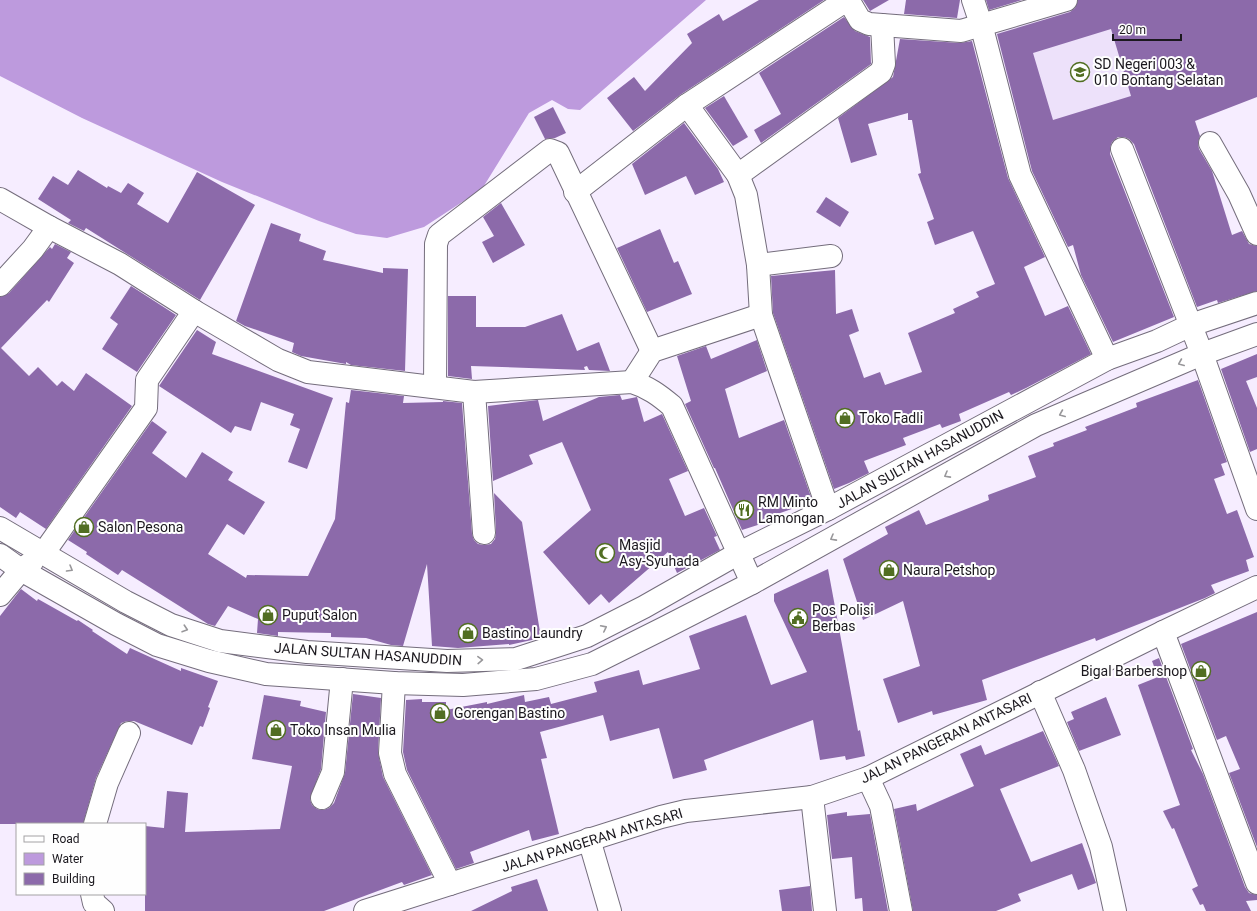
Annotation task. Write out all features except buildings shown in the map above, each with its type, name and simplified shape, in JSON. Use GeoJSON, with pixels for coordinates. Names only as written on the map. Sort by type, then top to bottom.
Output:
{"type":"FeatureCollection","features":[{"type":"Feature","properties":{"kind":"street"},"geometry":{"type":"LineString","coordinates":[[973,0],[981,24],[1020,175],[1107,359]]}},
{"type":"Feature","properties":{"kind":"street"},"geometry":{"type":"LineString","coordinates":[[575,192],[687,105],[842,3],[850,3],[860,20],[864,23],[962,31],[981,24],[1066,0]]}},
{"type":"Feature","properties":{"kind":"street"},"geometry":{"type":"LineString","coordinates":[[738,175],[881,72],[884,64],[882,25]]}},
{"type":"Feature","properties":{"kind":"street"},"geometry":{"type":"LineString","coordinates":[[687,105],[738,175],[750,209],[758,265],[761,315],[828,509]]}},
{"type":"Feature","properties":{"kind":"street"},"geometry":{"type":"LineString","coordinates":[[1210,144],[1239,194],[1257,234]]}},
{"type":"Feature","properties":{"kind":"street"},"geometry":{"type":"LineString","coordinates":[[1122,149],[1202,354],[1257,510]]}},
{"type":"Feature","properties":{"kind":"street"},"geometry":{"type":"LineString","coordinates":[[435,387],[436,244],[439,235],[550,150],[558,153],[575,192],[652,351]]}},
{"type":"Feature","properties":{"kind":"street"},"geometry":{"type":"LineString","coordinates":[[0,199],[49,228],[120,264],[194,311],[294,367],[308,372],[474,392],[632,382],[645,386],[672,406],[752,583]]}},
{"type":"Feature","properties":{"kind":"street"},"geometry":{"type":"LineString","coordinates":[[0,285],[33,249],[49,228]]}},
{"type":"Feature","properties":{"kind":"street"},"geometry":{"type":"LineString","coordinates":[[758,265],[831,256]]}},
{"type":"Feature","properties":{"kind":"street","name":"JALAN SULTAN HASANUDDIN"},"geometry":{"type":"LineString","coordinates":[[0,528],[126,602],[171,625],[220,641],[307,652],[447,661],[516,659],[587,636],[644,607],[739,554],[828,509],[1107,359],[1157,342],[1191,326],[1257,303]]}},
{"type":"Feature","properties":{"kind":"street"},"geometry":{"type":"LineString","coordinates":[[0,595],[21,570],[43,554],[143,413],[148,402],[146,387],[147,380],[194,311]]}},
{"type":"Feature","properties":{"kind":"street"},"geometry":{"type":"LineString","coordinates":[[632,382],[652,351],[761,315]]}},
{"type":"Feature","properties":{"kind":"street","name":"JALAN SULTAN HASANUDDIN"},"geometry":{"type":"LineString","coordinates":[[0,555],[21,570],[157,645],[209,661],[266,674],[394,683],[463,686],[536,679],[592,664],[752,583],[1036,425],[1202,354],[1257,334]]}},
{"type":"Feature","properties":{"kind":"street"},"geometry":{"type":"LineString","coordinates":[[474,392],[484,533]]}},
{"type":"Feature","properties":{"kind":"street","name":"JALAN PANGERAN ANTASARI"},"geometry":{"type":"LineString","coordinates":[[365,911],[661,817],[686,811],[812,797],[868,778],[1162,632],[1257,587]]}},
{"type":"Feature","properties":{"kind":"street"},"geometry":{"type":"LineString","coordinates":[[1162,632],[1257,883]]}},
{"type":"Feature","properties":{"kind":"street"},"geometry":{"type":"LineString","coordinates":[[322,798],[333,772],[342,679]]}},
{"type":"Feature","properties":{"kind":"street"},"geometry":{"type":"LineString","coordinates":[[394,683],[390,753],[395,774],[450,884]]}},
{"type":"Feature","properties":{"kind":"street"},"geometry":{"type":"LineString","coordinates":[[1040,692],[1074,770],[1101,847],[1115,911]]}},
{"type":"Feature","properties":{"kind":"street"},"geometry":{"type":"LineString","coordinates":[[95,823],[106,782],[129,733]]}},
{"type":"Feature","properties":{"kind":"street"},"geometry":{"type":"LineString","coordinates":[[868,778],[881,806],[901,911]]}},
{"type":"Feature","properties":{"kind":"street"},"geometry":{"type":"LineString","coordinates":[[812,797],[826,911]]}},
{"type":"Feature","properties":{"kind":"street"},"geometry":{"type":"LineString","coordinates":[[589,839],[610,911]]}},
{"type":"Feature","properties":{"kind":"street"},"geometry":{"type":"LineString","coordinates":[[92,895],[94,903],[103,911]]}},
{"type":"Feature","properties":{"kind":"shaded area","name":"SD Negeri 003 & 010 Bontang Selatan"},"geometry":{"type":"Polygon","coordinates":[[[1076,0],[1135,0],[1177,118],[1023,165],[985,25],[1076,0]]]}},
{"type":"Feature","properties":{"kind":"water"},"geometry":{"type":"Polygon","coordinates":[[[0,0],[706,0],[580,110],[568,109],[552,100],[529,113],[482,189],[424,227],[387,238],[356,234],[319,221],[222,182],[82,118],[0,76],[0,0]]]}},
{"type":"Feature","properties":{"kind":"place","name":"SD Negeri 003 & 010 Bontang Selatan"},"geometry":{"type":"Point","coordinates":[1080,72]}},
{"type":"Feature","properties":{"kind":"place","name":"Toko Fadli"},"geometry":{"type":"Point","coordinates":[845,418]}},
{"type":"Feature","properties":{"kind":"place","name":"RM Minto Lamongan"},"geometry":{"type":"Point","coordinates":[744,510]}},
{"type":"Feature","properties":{"kind":"place","name":"Salon Pesona"},"geometry":{"type":"Point","coordinates":[84,527]}},
{"type":"Feature","properties":{"kind":"place","name":"Masjid Asy-Syuhada"},"geometry":{"type":"Point","coordinates":[605,553]}},
{"type":"Feature","properties":{"kind":"place","name":"Naura Petshop"},"geometry":{"type":"Point","coordinates":[889,570]}},
{"type":"Feature","properties":{"kind":"place","name":"Puput Salon"},"geometry":{"type":"Point","coordinates":[268,615]}},
{"type":"Feature","properties":{"kind":"place","name":"Pos Polisi Berbas"},"geometry":{"type":"Point","coordinates":[798,618]}},
{"type":"Feature","properties":{"kind":"place","name":"Bastino Laundry"},"geometry":{"type":"Point","coordinates":[468,633]}},
{"type":"Feature","properties":{"kind":"place","name":"Bigal Barbershop"},"geometry":{"type":"Point","coordinates":[1201,671]}},
{"type":"Feature","properties":{"kind":"place","name":"Gorengan Bastino"},"geometry":{"type":"Point","coordinates":[440,713]}},
{"type":"Feature","properties":{"kind":"place","name":"Toko Insan Mulia"},"geometry":{"type":"Point","coordinates":[276,730]}}]}
